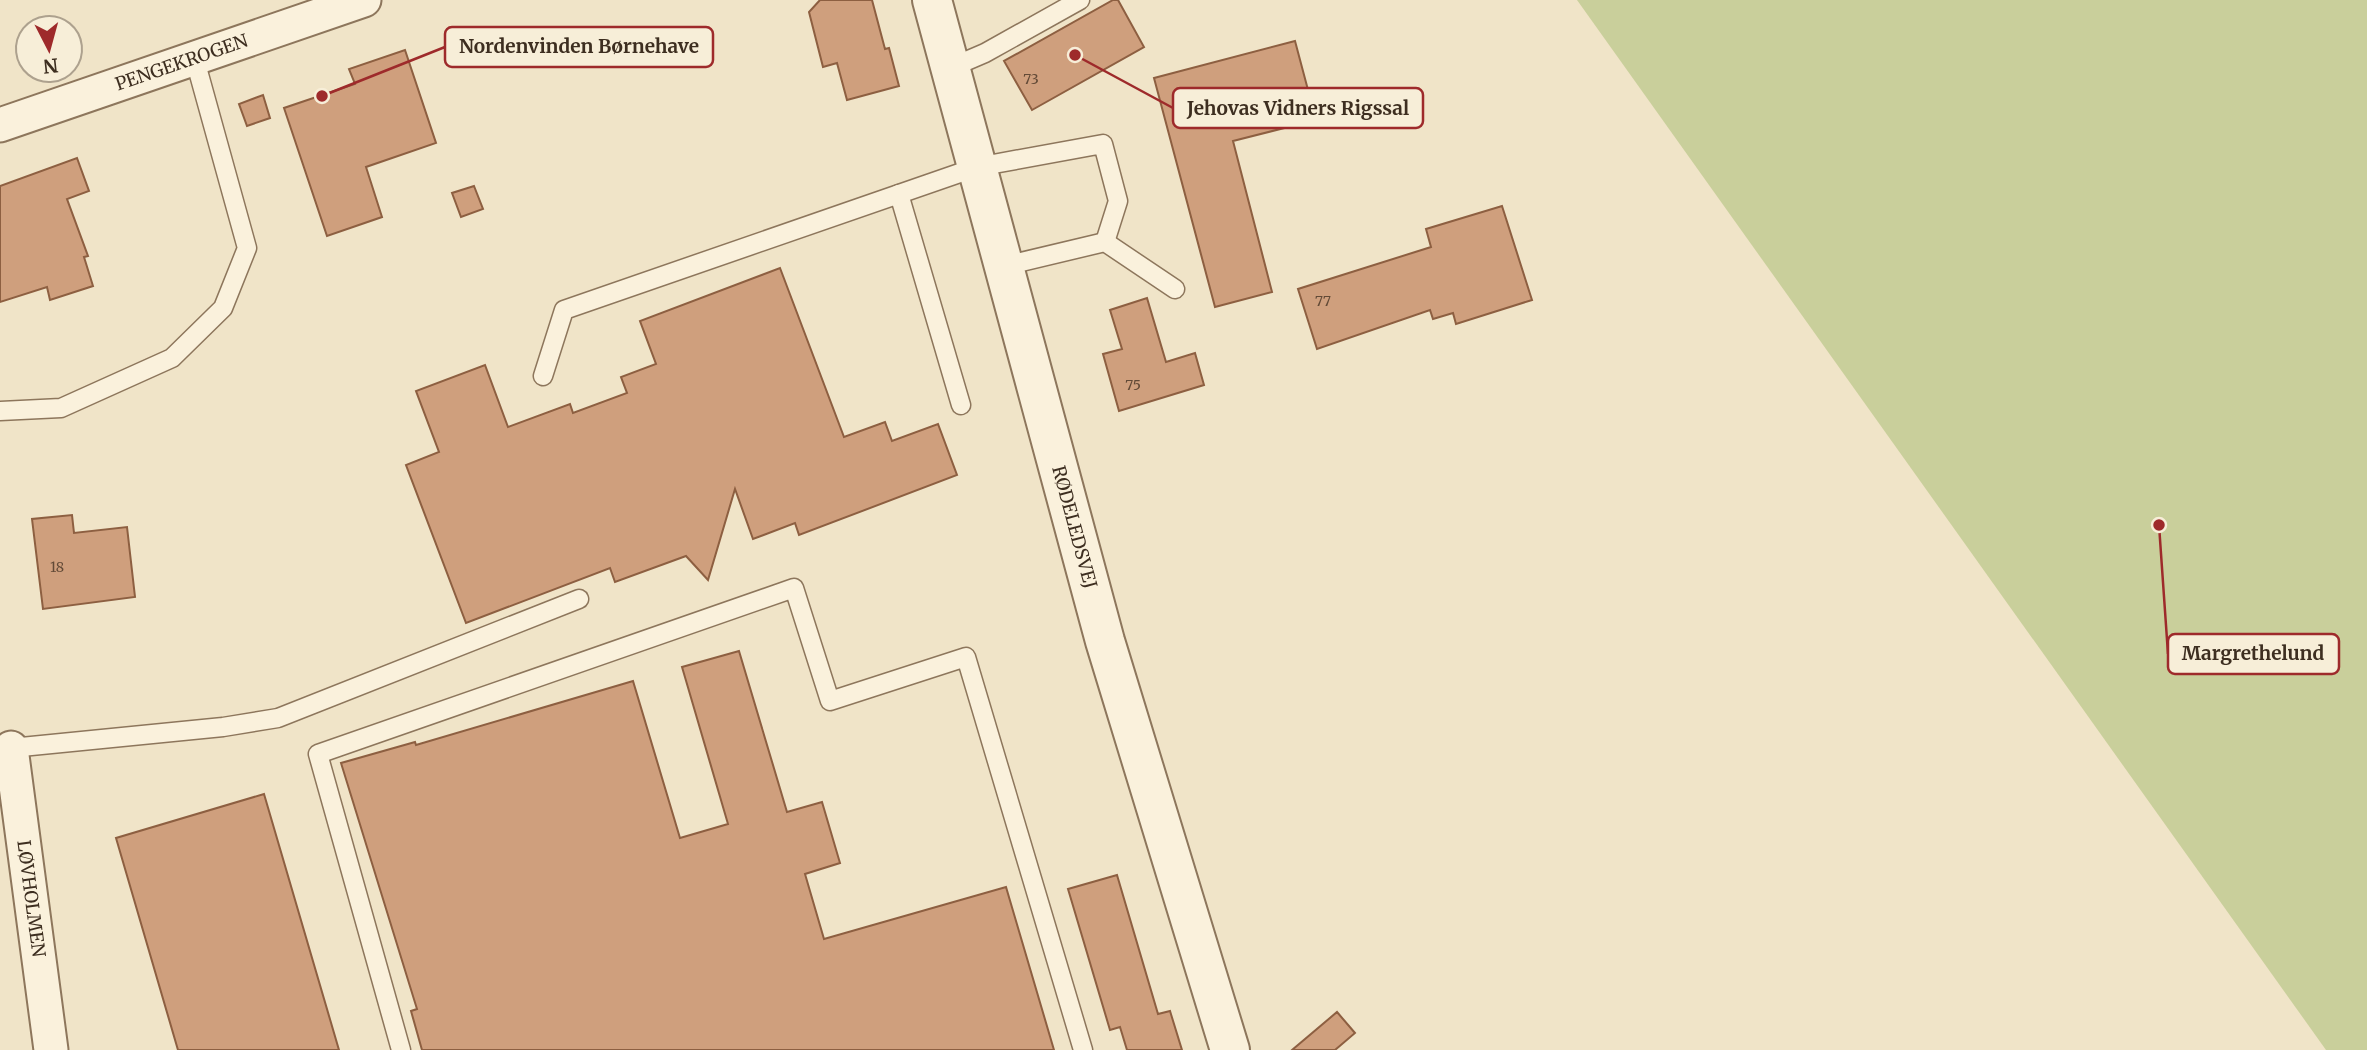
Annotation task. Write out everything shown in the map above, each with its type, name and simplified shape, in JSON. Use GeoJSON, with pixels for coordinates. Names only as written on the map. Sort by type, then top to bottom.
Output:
{"type":"FeatureCollection","features":[{"type":"Feature","properties":{"kind":"street","name":"PENGEKROGEN"},"geometry":{"type":"LineString","coordinates":[[0,125],[364,0]]}},
{"type":"Feature","properties":{"kind":"street","name":"RØDELEDSVEJ"},"geometry":{"type":"LineString","coordinates":[[932,0],[1105,641],[1230,1050]]}},
{"type":"Feature","properties":{"kind":"street","name":"LØVHOLMEN"},"geometry":{"type":"LineString","coordinates":[[11,747],[9,803],[51,1050]]}},
{"type":"Feature","properties":{"kind":"lane"},"geometry":{"type":"LineString","coordinates":[[950,68],[985,53],[1080,0]]}},
{"type":"Feature","properties":{"kind":"lane"},"geometry":{"type":"LineString","coordinates":[[0,411],[61,408],[172,358],[223,308],[247,248],[195,60]]}},
{"type":"Feature","properties":{"kind":"lane"},"geometry":{"type":"LineString","coordinates":[[543,376],[564,310],[977,167],[1103,144],[1118,201],[1105,242]]}},
{"type":"Feature","properties":{"kind":"lane"},"geometry":{"type":"LineString","coordinates":[[899,194],[961,405]]}},
{"type":"Feature","properties":{"kind":"lane"},"geometry":{"type":"LineString","coordinates":[[1004,266],[1105,242],[1175,289]]}},
{"type":"Feature","properties":{"kind":"lane"},"geometry":{"type":"LineString","coordinates":[[401,1050],[318,754],[794,588],[830,701],[966,657],[1083,1050]]}},
{"type":"Feature","properties":{"kind":"lane"},"geometry":{"type":"LineString","coordinates":[[11,747],[223,727],[278,718],[579,598]]}},
{"type":"Feature","properties":{"kind":"green space"},"geometry":{"type":"Polygon","coordinates":[[[1577,0],[2367,0],[2367,1050],[2326,1050],[1577,0]]]}},
{"type":"Feature","properties":{"kind":"building"},"geometry":{"type":"Polygon","coordinates":[[[820,0],[872,0],[885,49],[889,48],[899,86],[847,100],[837,63],[823,67],[809,12],[820,0]]]}},
{"type":"Feature","properties":{"kind":"building"},"geometry":{"type":"Polygon","coordinates":[[[1113,0],[1118,0],[1144,47],[1032,110],[1004,61],[1113,0]]]}},
{"type":"Feature","properties":{"kind":"building"},"geometry":{"type":"Polygon","coordinates":[[[1295,41],[1316,120],[1233,141],[1272,292],[1215,307],[1154,78],[1295,41]]]}},
{"type":"Feature","properties":{"kind":"building"},"geometry":{"type":"Polygon","coordinates":[[[405,50],[436,143],[366,167],[382,217],[327,236],[284,108],[355,84],[349,69],[405,50]]]}},
{"type":"Feature","properties":{"kind":"building"},"geometry":{"type":"Polygon","coordinates":[[[263,95],[270,118],[247,126],[239,104],[263,95]]]}},
{"type":"Feature","properties":{"kind":"building"},"geometry":{"type":"Polygon","coordinates":[[[77,158],[89,191],[67,199],[88,256],[84,257],[93,286],[50,300],[47,287],[0,302],[0,186],[77,158]]]}},
{"type":"Feature","properties":{"kind":"building"},"geometry":{"type":"Polygon","coordinates":[[[474,186],[483,209],[461,217],[452,193],[474,186]]]}},
{"type":"Feature","properties":{"kind":"building"},"geometry":{"type":"Polygon","coordinates":[[[1502,206],[1532,300],[1456,324],[1453,313],[1433,319],[1430,310],[1317,349],[1298,289],[1431,247],[1426,229],[1502,206]]]}},
{"type":"Feature","properties":{"kind":"building"},"geometry":{"type":"Polygon","coordinates":[[[780,268],[844,437],[885,422],[892,441],[938,424],[957,475],[799,535],[795,523],[753,539],[735,489],[708,580],[686,556],[615,582],[610,568],[466,623],[406,465],[439,452],[416,391],[485,365],[508,427],[570,404],[573,413],[627,393],[621,377],[656,364],[640,321],[780,268]]]}},
{"type":"Feature","properties":{"kind":"building"},"geometry":{"type":"Polygon","coordinates":[[[1147,298],[1166,362],[1195,353],[1204,385],[1119,411],[1103,354],[1122,349],[1110,310],[1147,298]]]}},
{"type":"Feature","properties":{"kind":"building"},"geometry":{"type":"Polygon","coordinates":[[[72,515],[74,533],[127,527],[135,597],[43,609],[32,519],[72,515]]]}},
{"type":"Feature","properties":{"kind":"building"},"geometry":{"type":"Polygon","coordinates":[[[739,651],[787,812],[822,802],[840,863],[805,874],[824,939],[1006,887],[1054,1050],[422,1050],[411,1011],[417,1009],[341,763],[415,742],[416,745],[633,681],[680,838],[728,824],[682,667],[739,651]]]}},
{"type":"Feature","properties":{"kind":"building"},"geometry":{"type":"Polygon","coordinates":[[[264,794],[339,1050],[178,1050],[116,838],[264,794]]]}},
{"type":"Feature","properties":{"kind":"building"},"geometry":{"type":"Polygon","coordinates":[[[1117,875],[1158,1014],[1170,1011],[1182,1050],[1127,1050],[1120,1027],[1110,1030],[1068,889],[1117,875]]]}},
{"type":"Feature","properties":{"kind":"building"},"geometry":{"type":"Polygon","coordinates":[[[1337,1012],[1355,1033],[1335,1050],[1292,1050],[1337,1012]]]}},
{"type":"Feature","properties":{"kind":"place","name":"Jehovas Vidners Rigssal"},"geometry":{"type":"Point","coordinates":[1075,55]}},
{"type":"Feature","properties":{"kind":"place","name":"Nordenvinden Børnehave"},"geometry":{"type":"Point","coordinates":[322,96]}},
{"type":"Feature","properties":{"kind":"place","name":"Margrethelund"},"geometry":{"type":"Point","coordinates":[2159,525]}}]}
